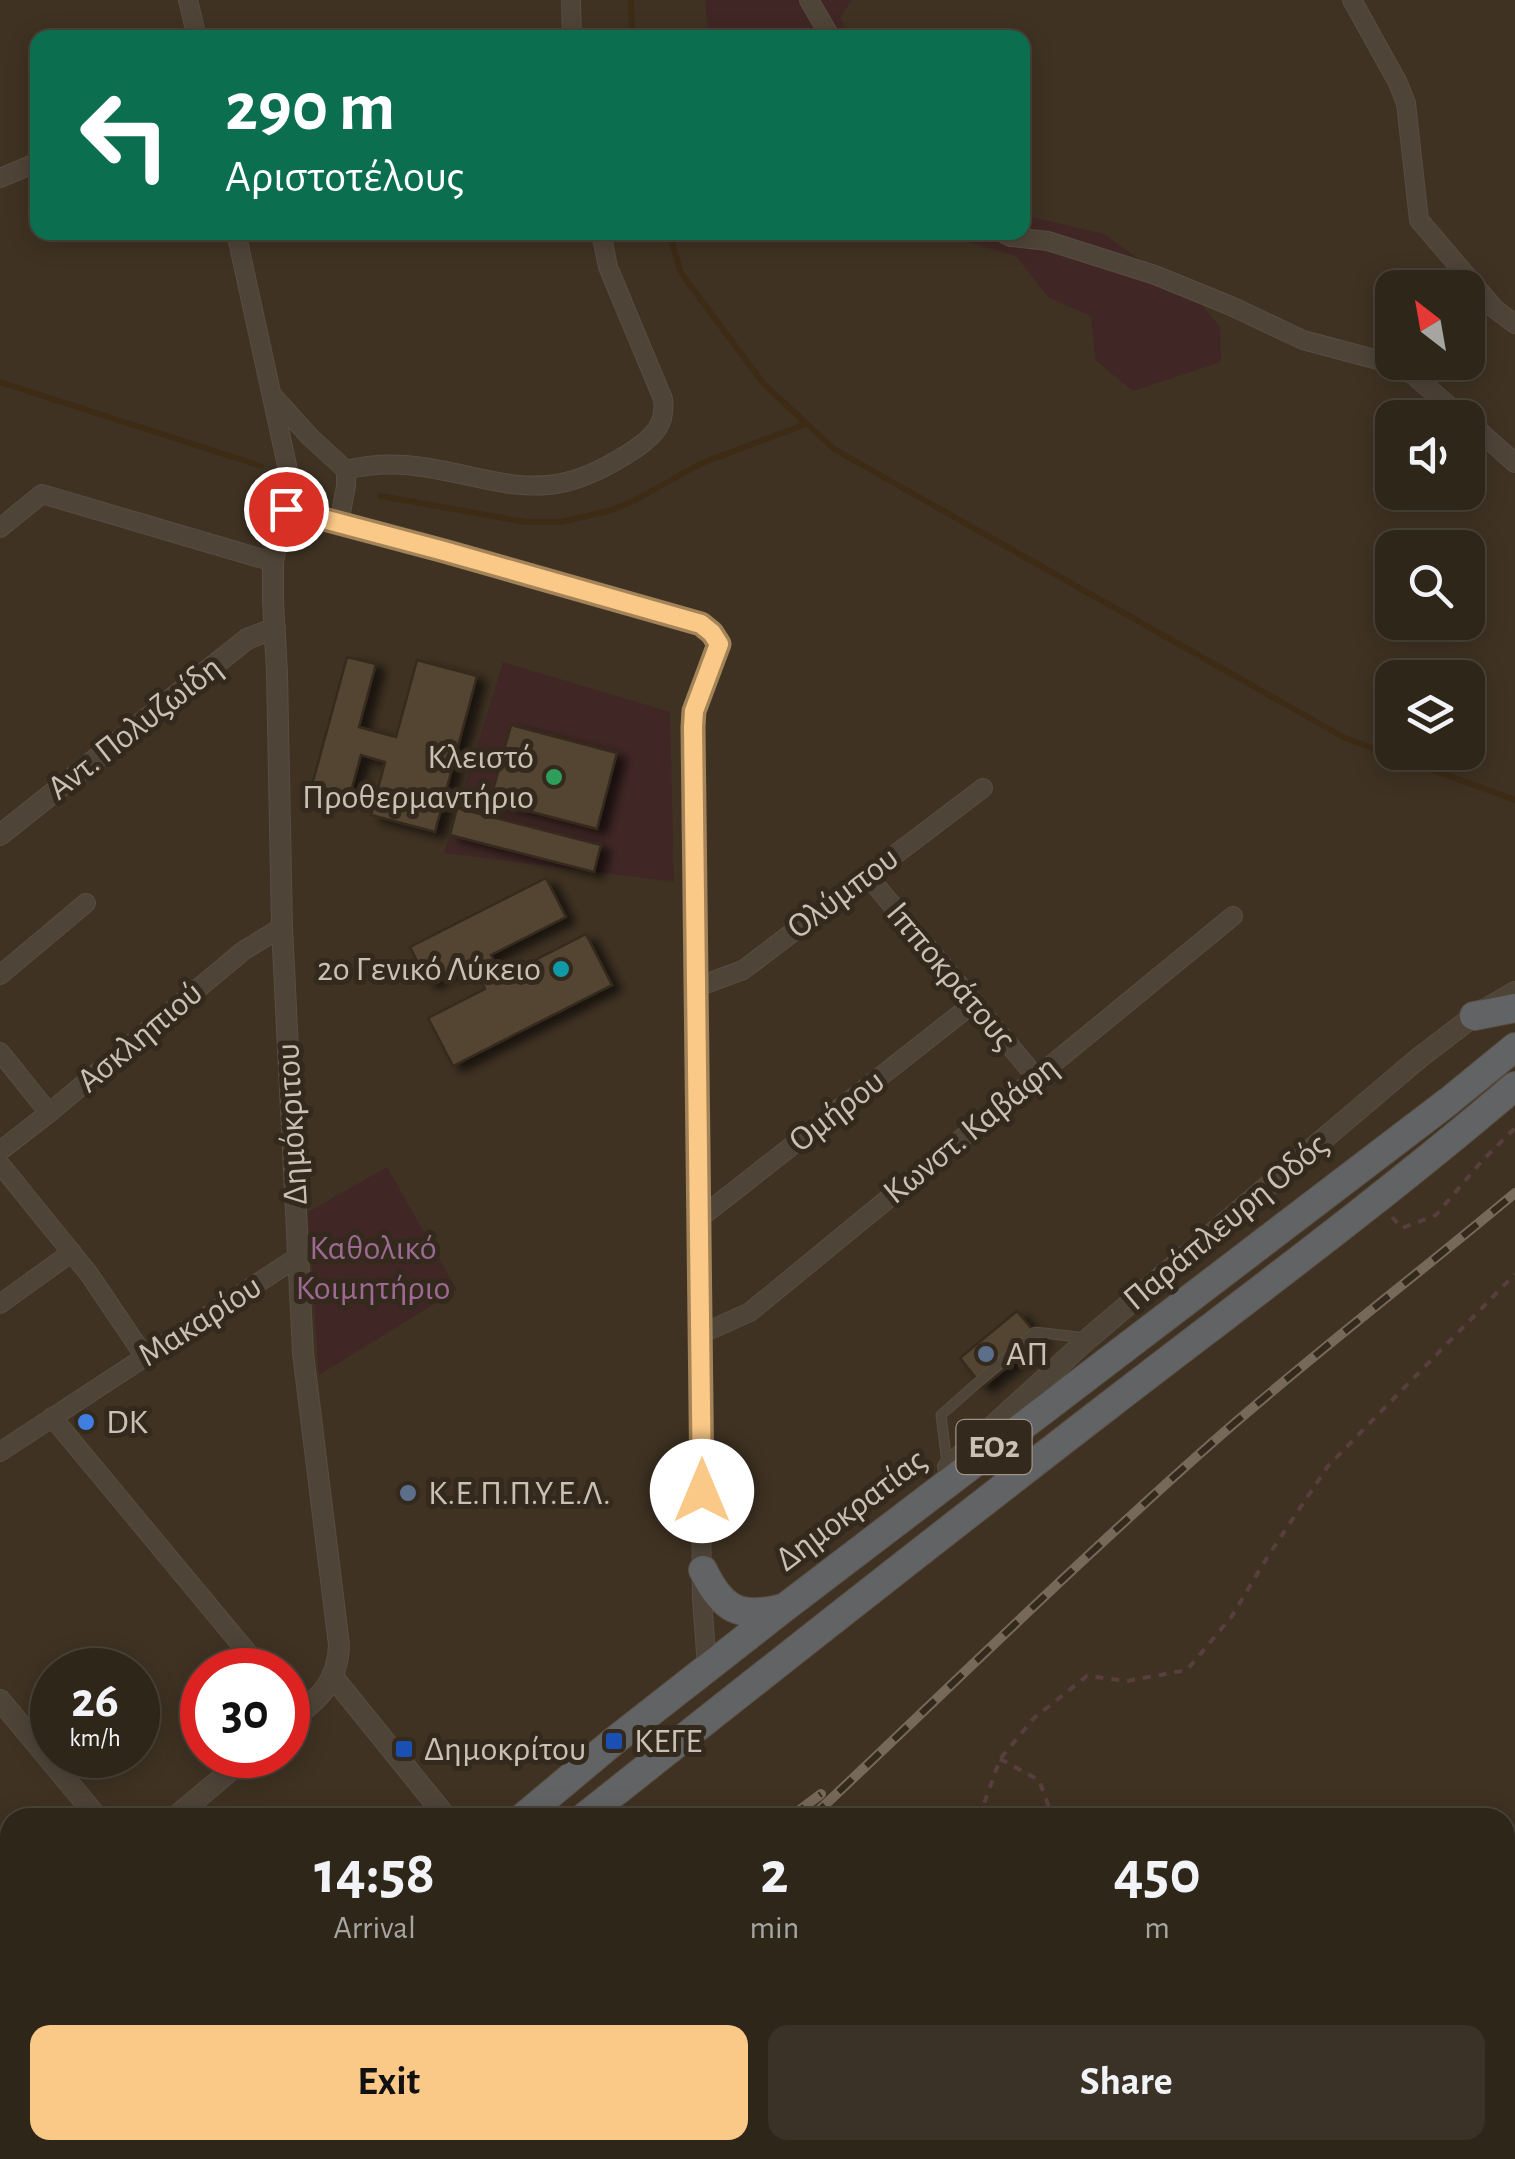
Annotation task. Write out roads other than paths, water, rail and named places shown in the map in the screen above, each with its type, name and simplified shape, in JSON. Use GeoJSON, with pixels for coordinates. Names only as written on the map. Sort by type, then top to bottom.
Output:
{"type":"FeatureCollection","features":[{"type":"Feature","properties":{"kind":"highway"},"geometry":{"type":"LineString","coordinates":[[1474,1016],[1515,1008]]}},
{"type":"Feature","properties":{"kind":"highway","name":"Δημοκρατίας"},"geometry":{"type":"LineString","coordinates":[[531,1808],[784,1608],[1450,1101],[1515,1047]]}},
{"type":"Feature","properties":{"kind":"highway","name":"ΕΟ2"},"geometry":{"type":"LineString","coordinates":[[596,1808],[1515,1086]]}},
{"type":"Feature","properties":{"kind":"highway"},"geometry":{"type":"LineString","coordinates":[[888,1528],[948,1466]]}},
{"type":"Feature","properties":{"kind":"highway"},"geometry":{"type":"LineString","coordinates":[[703,1570],[718,1597],[734,1609],[754,1613],[784,1608]]}},
{"type":"Feature","properties":{"kind":"street"},"geometry":{"type":"LineString","coordinates":[[188,0],[195,30]]}},
{"type":"Feature","properties":{"kind":"street"},"geometry":{"type":"LineString","coordinates":[[571,0],[572,30]]}},
{"type":"Feature","properties":{"kind":"street"},"geometry":{"type":"LineString","coordinates":[[809,0],[827,30]]}},
{"type":"Feature","properties":{"kind":"street"},"geometry":{"type":"LineString","coordinates":[[1352,0],[1406,104],[1419,220],[1495,309],[1515,324]]}},
{"type":"Feature","properties":{"kind":"street"},"geometry":{"type":"LineString","coordinates":[[0,178],[30,165]]}},
{"type":"Feature","properties":{"kind":"street"},"geometry":{"type":"LineString","coordinates":[[238,240],[288,470],[286,509],[279,533]]}},
{"type":"Feature","properties":{"kind":"street"},"geometry":{"type":"LineString","coordinates":[[346,470],[373,464],[422,467],[500,483],[538,486],[594,473],[648,440],[664,413],[662,399],[608,268],[603,240]]}},
{"type":"Feature","properties":{"kind":"street"},"geometry":{"type":"LineString","coordinates":[[1030,240],[1154,276],[1303,340],[1382,361],[1412,374],[1443,400]]}},
{"type":"Feature","properties":{"kind":"street"},"geometry":{"type":"LineString","coordinates":[[273,395],[310,438],[346,470],[339,524]]}},
{"type":"Feature","properties":{"kind":"street"},"geometry":{"type":"LineString","coordinates":[[1485,436],[1515,462]]}},
{"type":"Feature","properties":{"kind":"street"},"geometry":{"type":"LineString","coordinates":[[0,528],[42,494],[273,562]]}},
{"type":"Feature","properties":{"kind":"street"},"geometry":{"type":"LineString","coordinates":[[286,509],[701,624],[719,644],[694,711],[693,727],[702,1598],[707,1668]]}},
{"type":"Feature","properties":{"kind":"street","name":"Δημόκριτου"},"geometry":{"type":"LineString","coordinates":[[279,533],[273,562],[282,927],[305,1378],[339,1645],[333,1677]]}},
{"type":"Feature","properties":{"kind":"street","name":"Αντ. Πολυζωίδη"},"geometry":{"type":"LineString","coordinates":[[0,835],[248,639],[275,628]]}},
{"type":"Feature","properties":{"kind":"street","name":"Ολύμπου"},"geometry":{"type":"LineString","coordinates":[[696,987],[743,970],[983,788]]}},
{"type":"Feature","properties":{"kind":"street","name":"Ιπποκράτους"},"geometry":{"type":"LineString","coordinates":[[867,875],[1036,1077]]}},
{"type":"Feature","properties":{"kind":"street"},"geometry":{"type":"LineString","coordinates":[[0,975],[86,902]]}},
{"type":"Feature","properties":{"kind":"street","name":"Κωνστ. Καβάφη"},"geometry":{"type":"LineString","coordinates":[[701,1334],[750,1312],[1234,916]]}},
{"type":"Feature","properties":{"kind":"street","name":"Ασκληπιού"},"geometry":{"type":"LineString","coordinates":[[0,1150],[243,951],[282,927]]}},
{"type":"Feature","properties":{"kind":"street","name":"Παράπλευρη Οδός"},"geometry":{"type":"LineString","coordinates":[[948,1466],[1089,1338],[1419,1058],[1474,1016],[1515,992]]}},
{"type":"Feature","properties":{"kind":"street","name":"Ομήρου"},"geometry":{"type":"LineString","coordinates":[[700,1218],[974,1003]]}},
{"type":"Feature","properties":{"kind":"street"},"geometry":{"type":"LineString","coordinates":[[0,1052],[49,1113]]}},
{"type":"Feature","properties":{"kind":"street"},"geometry":{"type":"LineString","coordinates":[[0,1164],[72,1252],[145,1357]]}},
{"type":"Feature","properties":{"kind":"street"},"geometry":{"type":"LineString","coordinates":[[0,1304],[72,1252]]}},
{"type":"Feature","properties":{"kind":"street","name":"Μακαρίου"},"geometry":{"type":"LineString","coordinates":[[0,1452],[299,1256]]}},
{"type":"Feature","properties":{"kind":"street"},"geometry":{"type":"LineString","coordinates":[[52,1417],[244,1648]]}},
{"type":"Feature","properties":{"kind":"street"},"geometry":{"type":"LineString","coordinates":[[310,1701],[322,1693],[333,1677],[439,1808]]}},
{"type":"Feature","properties":{"kind":"street"},"geometry":{"type":"LineString","coordinates":[[0,1701],[90,1808]]}},
{"type":"Feature","properties":{"kind":"street"},"geometry":{"type":"LineString","coordinates":[[186,1808],[222,1778]]}},
{"type":"Feature","properties":{"kind":"lane"},"geometry":{"type":"LineString","coordinates":[[948,1466],[941,1415],[1035,1332],[1089,1338]]}},
{"type":"Feature","properties":{"kind":"waterway"},"geometry":{"type":"LineString","coordinates":[[631,0],[632,30]]}},
{"type":"Feature","properties":{"kind":"waterway"},"geometry":{"type":"LineString","coordinates":[[671,240],[681,273],[763,383],[834,449],[1345,738],[1515,800]]}},
{"type":"Feature","properties":{"kind":"waterway"},"geometry":{"type":"LineString","coordinates":[[0,382],[261,466]]}},
{"type":"Feature","properties":{"kind":"waterway"},"geometry":{"type":"LineString","coordinates":[[381,496],[525,522],[561,522],[612,510],[702,463],[806,424]]}},
{"type":"Feature","properties":{"kind":"railway"},"geometry":{"type":"LineString","coordinates":[[822,1808],[1169,1481],[1294,1373],[1515,1193]]}},
{"type":"Feature","properties":{"kind":"railway"},"geometry":{"type":"LineString","coordinates":[[802,1808],[821,1794]]}},
{"type":"Feature","properties":{"kind":"place","name":"Κλειστό Προθερμαντήριο"},"geometry":{"type":"Point","coordinates":[554,777]}},
{"type":"Feature","properties":{"kind":"place","name":"2ο Γενικό Λύκειο"},"geometry":{"type":"Point","coordinates":[561,969]}},
{"type":"Feature","properties":{"kind":"place","name":"ΑΠ"},"geometry":{"type":"Point","coordinates":[986,1354]}},
{"type":"Feature","properties":{"kind":"place","name":"DK"},"geometry":{"type":"Point","coordinates":[86,1422]}},
{"type":"Feature","properties":{"kind":"place","name":"Κ.Ε.Π.Π.Υ.Ε.Λ."},"geometry":{"type":"Point","coordinates":[408,1493]}},
{"type":"Feature","properties":{"kind":"place","name":"ΚΕΓΕ"},"geometry":{"type":"Point","coordinates":[614,1741]}},
{"type":"Feature","properties":{"kind":"place","name":"Δημοκρίτου"},"geometry":{"type":"Point","coordinates":[404,1749]}},
{"type":"Feature","properties":{"kind":"park label","name":"Καθολικό Κοιμητήριο"},"geometry":{"type":"Point","coordinates":[373,1268]}}]}
